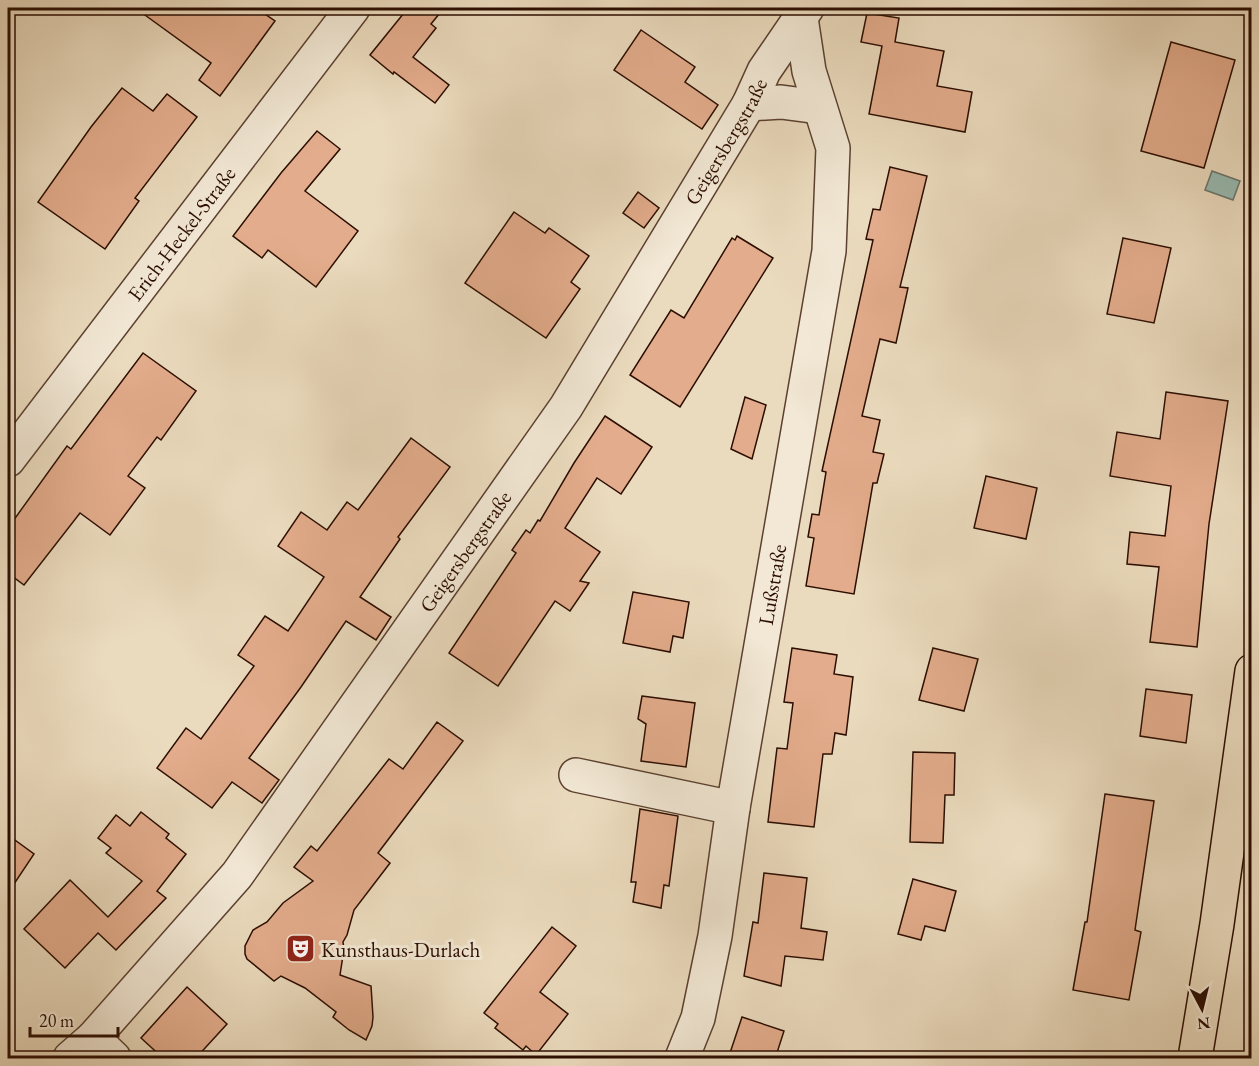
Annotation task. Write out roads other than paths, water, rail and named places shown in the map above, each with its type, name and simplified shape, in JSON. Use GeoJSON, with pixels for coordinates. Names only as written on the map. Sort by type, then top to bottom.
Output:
{"type":"FeatureCollection","features":[{"type":"Feature","properties":{"kind":"main road"},"geometry":{"type":"LineString","coordinates":[[1196,1059],[1217,924],[1251,671]]}},
{"type":"Feature","properties":{"kind":"street","name":"Erich-Heckel-Straße"},"geometry":{"type":"LineString","coordinates":[[8,460],[354,8]]}},
{"type":"Feature","properties":{"kind":"street","name":"Geigersbergstraße"},"geometry":{"type":"LineString","coordinates":[[93,1052],[237,875],[566,407],[749,104],[764,71],[804,13]]}},
{"type":"Feature","properties":{"kind":"street","name":"Lußstraße"},"geometry":{"type":"LineString","coordinates":[[682,1059],[698,1018],[715,936],[733,808],[829,251],[833,148],[809,71],[804,13]]}},
{"type":"Feature","properties":{"kind":"street"},"geometry":{"type":"LineString","coordinates":[[749,104],[781,102],[819,107]]}},
{"type":"Feature","properties":{"kind":"street"},"geometry":{"type":"LineString","coordinates":[[576,775],[733,808]]}},
{"type":"Feature","properties":{"kind":"water"},"geometry":{"type":"Polygon","coordinates":[[[1212,171],[1240,181],[1233,200],[1205,190],[1212,171]]]}},
{"type":"Feature","properties":{"kind":"place","name":"Kunsthaus-Durlach"},"geometry":{"type":"Point","coordinates":[300,949]}}]}
